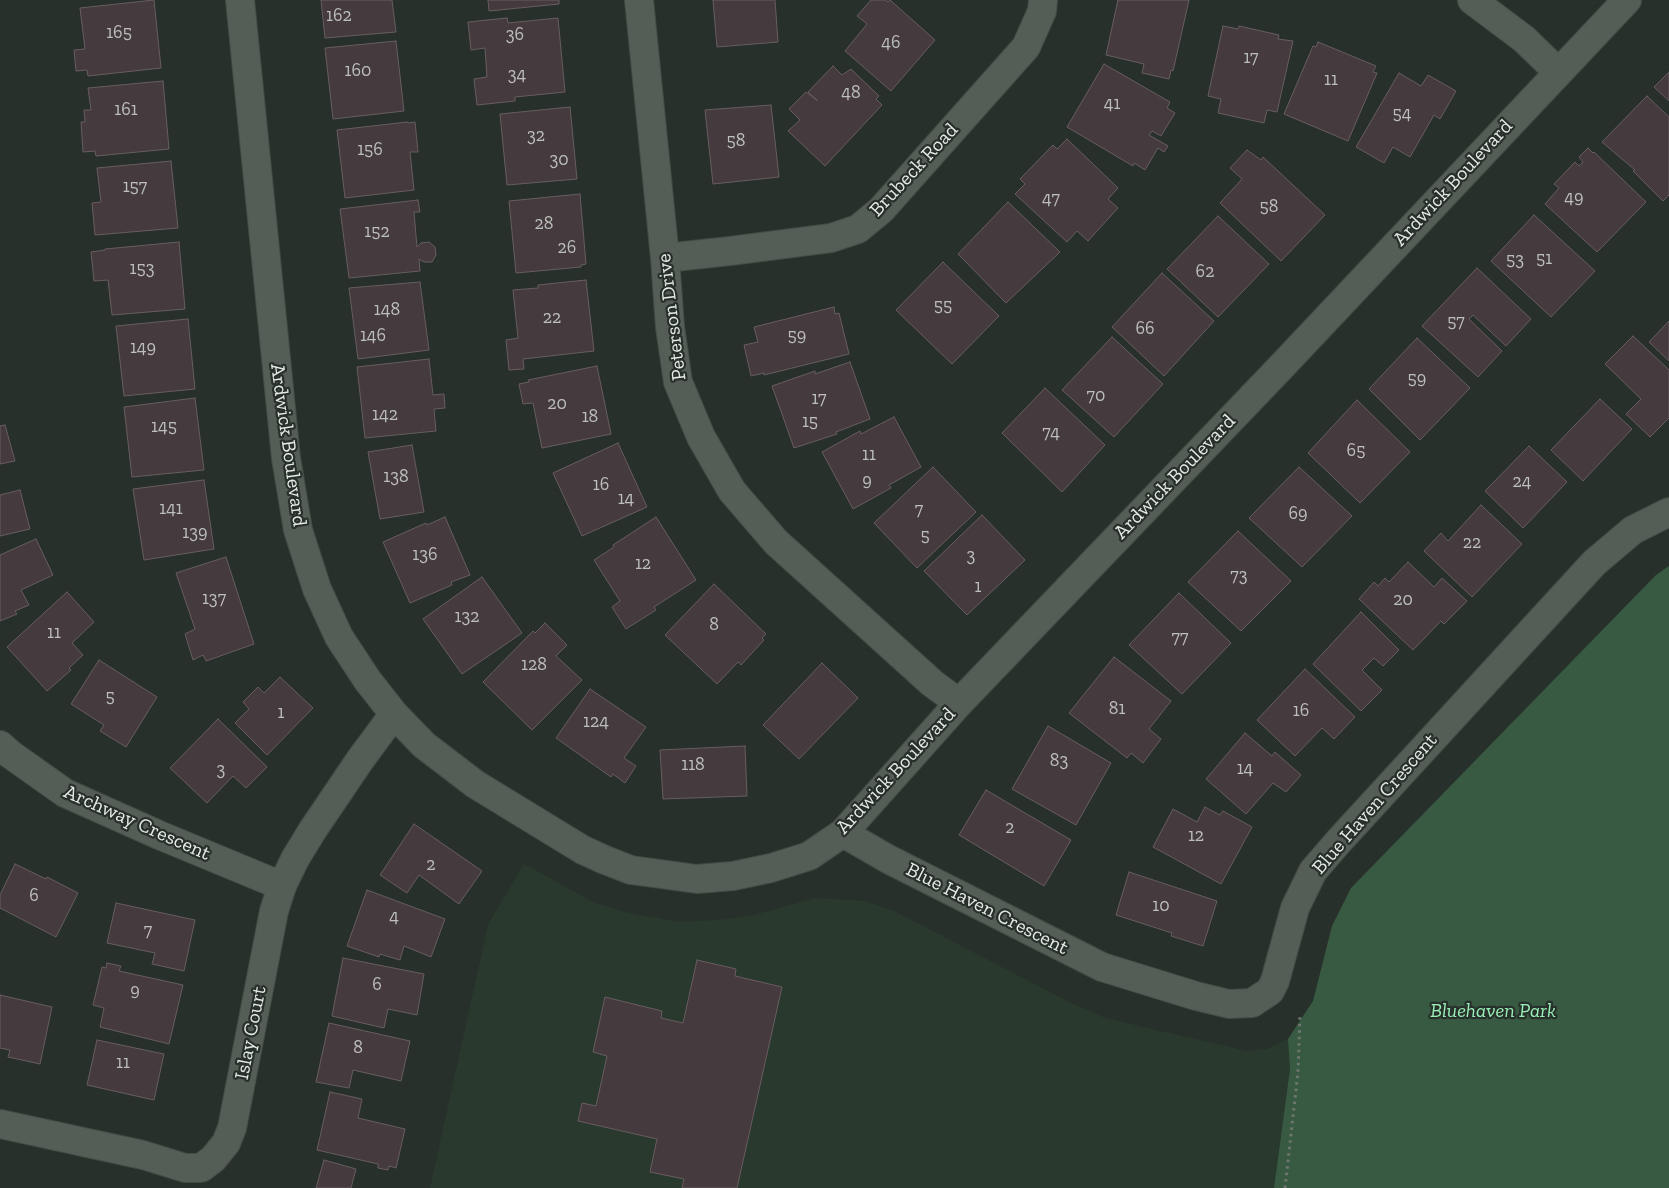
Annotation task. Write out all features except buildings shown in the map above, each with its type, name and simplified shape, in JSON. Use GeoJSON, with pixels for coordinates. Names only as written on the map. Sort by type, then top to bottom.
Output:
{"type":"FeatureCollection","features":[{"type":"Feature","properties":{"kind":"street","name":"Ardwick Boulevard"},"geometry":{"type":"LineString","coordinates":[[240,0],[286,458],[298,530],[317,589],[339,638],[368,681],[394,714],[424,745],[475,784],[583,850],[631,870],[697,879],[733,876],[771,868],[809,856],[843,833],[959,703],[1281,367],[1627,0]]}},
{"type":"Feature","properties":{"kind":"street","name":"Peterson Drive"},"geometry":{"type":"LineString","coordinates":[[638,0],[665,258],[670,327],[678,382],[701,436],[732,491],[776,542],[932,683],[959,703]]}},
{"type":"Feature","properties":{"kind":"street","name":"Brubeck Road"},"geometry":{"type":"LineString","coordinates":[[665,258],[831,238],[858,228],[881,210],[1026,47],[1042,11],[1043,0]]}},
{"type":"Feature","properties":{"kind":"street"},"geometry":{"type":"LineString","coordinates":[[1472,0],[1524,39],[1558,72]]}},
{"type":"Feature","properties":{"kind":"street","name":"Blue Haven Crescent"},"geometry":{"type":"LineString","coordinates":[[843,833],[888,859],[1102,966],[1196,996],[1229,1004],[1252,1003],[1270,991],[1296,908],[1313,870],[1594,563],[1633,530],[1669,512]]}},
{"type":"Feature","properties":{"kind":"street","name":"Islay Court"},"geometry":{"type":"LineString","coordinates":[[0,1124],[143,1155],[185,1168],[201,1168],[213,1159],[226,1143],[232,1128],[274,911],[282,886],[295,859],[312,831],[394,714]]}},
{"type":"Feature","properties":{"kind":"street","name":"Archway Crescent"},"geometry":{"type":"LineString","coordinates":[[0,745],[66,793],[159,835],[282,886]]}},
{"type":"Feature","properties":{"kind":"path"},"geometry":{"type":"LineString","coordinates":[[1285,1188],[1298,1072],[1300,1016]]}},
{"type":"Feature","properties":{"kind":"shaded area"},"geometry":{"type":"Polygon","coordinates":[[[524,864],[595,903],[624,912],[679,922],[750,916],[816,898],[865,901],[894,911],[1075,1005],[1105,1018],[1247,1051],[1267,1049],[1288,1039],[1290,1069],[1274,1188],[430,1188],[488,925],[524,864]]]}},
{"type":"Feature","properties":{"kind":"green space","name":"Bluehaven Park"},"geometry":{"type":"Polygon","coordinates":[[[1669,566],[1669,1188],[1274,1188],[1290,1069],[1288,1039],[1313,1001],[1332,926],[1351,888],[1656,575],[1669,566]]]}}]}
